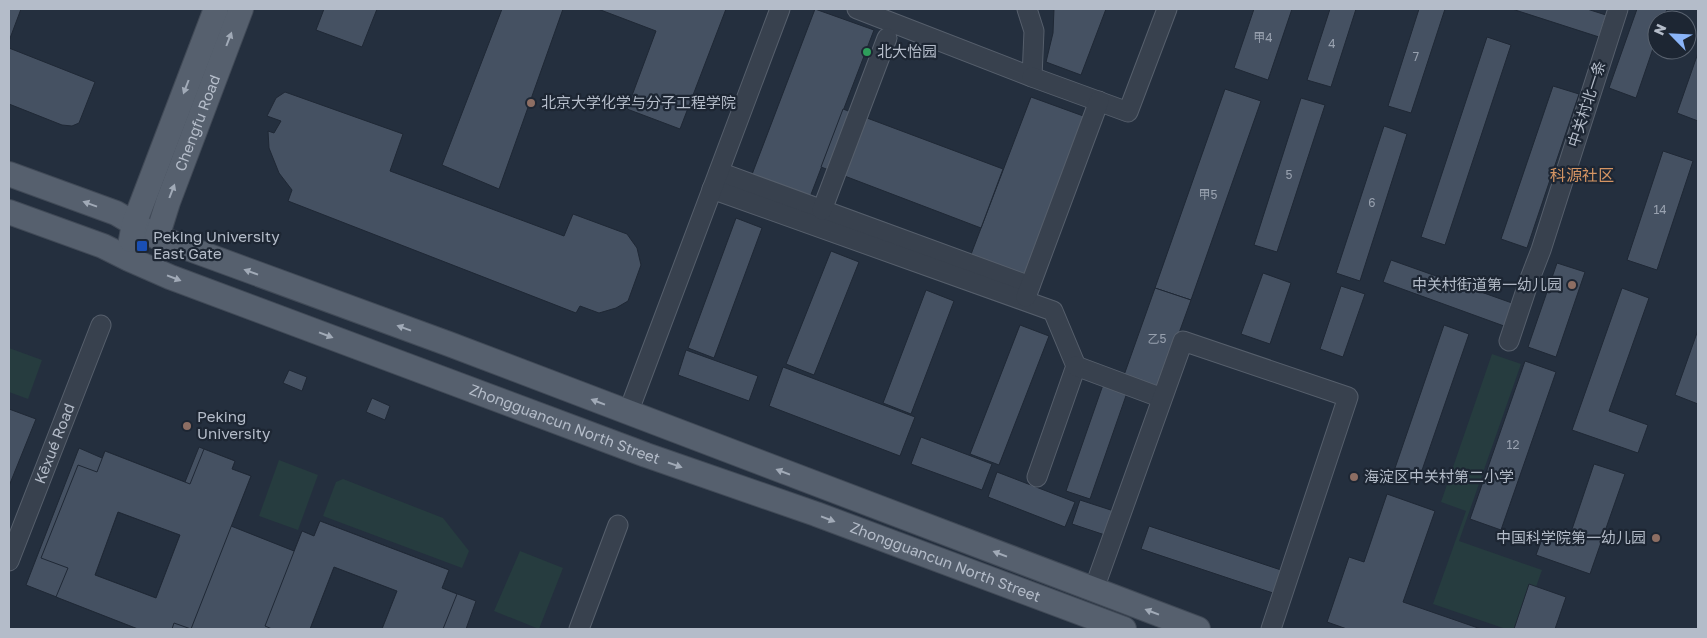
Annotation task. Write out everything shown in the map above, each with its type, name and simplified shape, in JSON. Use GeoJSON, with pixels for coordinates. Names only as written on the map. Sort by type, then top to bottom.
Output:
{"type":"FeatureCollection","features":[{"type":"Feature","properties":{"kind":"main road","name":"Chengfu Road"},"geometry":{"type":"LineString","coordinates":[[129,259],[134,224],[216,9]]}},
{"type":"Feature","properties":{"kind":"main road","name":"Chengfu Road"},"geometry":{"type":"LineString","coordinates":[[157,237],[168,202],[241,9]]}},
{"type":"Feature","properties":{"kind":"main road"},"geometry":{"type":"LineString","coordinates":[[9,174],[116,213],[134,224]]}},
{"type":"Feature","properties":{"kind":"main road","name":"Zhongguancun North Street"},"geometry":{"type":"LineString","coordinates":[[9,212],[104,246],[170,277],[628,448],[816,514],[1124,629]]}},
{"type":"Feature","properties":{"kind":"main road","name":"Zhongguancun North Street"},"geometry":{"type":"LineString","coordinates":[[134,224],[157,237],[450,344],[1198,629]]}},
{"type":"Feature","properties":{"kind":"main road"},"geometry":{"type":"LineString","coordinates":[[129,259],[157,237]]}},
{"type":"Feature","properties":{"kind":"street"},"geometry":{"type":"LineString","coordinates":[[628,413],[780,9]]}},
{"type":"Feature","properties":{"kind":"street"},"geometry":{"type":"LineString","coordinates":[[857,9],[1128,112],[1167,9]]}},
{"type":"Feature","properties":{"kind":"street"},"geometry":{"type":"LineString","coordinates":[[1027,9],[1034,31],[1032,77]]}},
{"type":"Feature","properties":{"kind":"street","name":"中关村北一条"},"geometry":{"type":"LineString","coordinates":[[1509,341],[1541,250],[1618,9]]}},
{"type":"Feature","properties":{"kind":"street"},"geometry":{"type":"LineString","coordinates":[[822,210],[887,38]]}},
{"type":"Feature","properties":{"kind":"street"},"geometry":{"type":"LineString","coordinates":[[1028,294],[1099,101]]}},
{"type":"Feature","properties":{"kind":"street"},"geometry":{"type":"LineString","coordinates":[[715,181],[822,210],[1028,294],[1053,311],[1076,366],[1037,477]]}},
{"type":"Feature","properties":{"kind":"street"},"geometry":{"type":"LineString","coordinates":[[715,181],[1028,294]]}},
{"type":"Feature","properties":{"kind":"street","name":"Kēxué Road"},"geometry":{"type":"LineString","coordinates":[[9,561],[101,325]]}},
{"type":"Feature","properties":{"kind":"street"},"geometry":{"type":"LineString","coordinates":[[1094,589],[1183,341],[1348,397],[1271,629]]}},
{"type":"Feature","properties":{"kind":"street"},"geometry":{"type":"LineString","coordinates":[[1076,366],[1162,398]]}},
{"type":"Feature","properties":{"kind":"street"},"geometry":{"type":"LineString","coordinates":[[579,629],[618,525]]}},
{"type":"Feature","properties":{"kind":"green space"},"geometry":{"type":"Polygon","coordinates":[[[9,348],[42,360],[28,399],[9,392],[9,348]]]}},
{"type":"Feature","properties":{"kind":"green space"},"geometry":{"type":"Polygon","coordinates":[[[1492,354],[1521,364],[1459,541],[1542,570],[1521,629],[1506,629],[1433,604],[1466,511],[1441,502],[1492,354]]]}},
{"type":"Feature","properties":{"kind":"green space"},"geometry":{"type":"Polygon","coordinates":[[[279,460],[318,475],[298,530],[259,516],[279,460]]]}},
{"type":"Feature","properties":{"kind":"green space"},"geometry":{"type":"Polygon","coordinates":[[[343,479],[443,518],[469,551],[462,568],[323,516],[336,482],[343,479]]]}},
{"type":"Feature","properties":{"kind":"green space"},"geometry":{"type":"Polygon","coordinates":[[[520,551],[563,568],[539,629],[494,611],[520,551]]]}},
{"type":"Feature","properties":{"kind":"building"},"geometry":{"type":"Polygon","coordinates":[[[9,9],[21,9],[9,41],[9,9]]]}},
{"type":"Feature","properties":{"kind":"building"},"geometry":{"type":"Polygon","coordinates":[[[324,9],[377,9],[362,47],[316,30],[324,9]]]}},
{"type":"Feature","properties":{"kind":"building"},"geometry":{"type":"Polygon","coordinates":[[[502,9],[563,9],[499,189],[442,165],[502,9]]]}},
{"type":"Feature","properties":{"kind":"building"},"geometry":{"type":"Polygon","coordinates":[[[598,9],[726,9],[680,129],[627,109],[656,31],[598,9]]]}},
{"type":"Feature","properties":{"kind":"building"},"geometry":{"type":"Polygon","coordinates":[[[815,9],[874,30],[810,197],[751,177],[815,9]]]}},
{"type":"Feature","properties":{"kind":"building"},"geometry":{"type":"Polygon","coordinates":[[[1054,9],[1106,9],[1081,75],[1046,62],[1053,33],[1054,9]]]}},
{"type":"Feature","properties":{"kind":"building"},"geometry":{"type":"Polygon","coordinates":[[[1254,9],[1292,9],[1268,80],[1234,68],[1254,9]]]}},
{"type":"Feature","properties":{"kind":"building"},"geometry":{"type":"Polygon","coordinates":[[[1330,9],[1356,9],[1331,87],[1307,80],[1330,9]]]}},
{"type":"Feature","properties":{"kind":"building"},"geometry":{"type":"Polygon","coordinates":[[[1419,9],[1445,9],[1411,113],[1388,106],[1419,9]]]}},
{"type":"Feature","properties":{"kind":"building"},"geometry":{"type":"Polygon","coordinates":[[[1512,9],[1587,9],[1606,15],[1599,37],[1512,9]]]}},
{"type":"Feature","properties":{"kind":"building"},"geometry":{"type":"Polygon","coordinates":[[[1637,9],[1667,9],[1647,10],[1647,60],[1649,60],[1636,98],[1609,88],[1637,9]]]}},
{"type":"Feature","properties":{"kind":"building"},"geometry":{"type":"Polygon","coordinates":[[[1487,37],[1511,45],[1445,245],[1421,237],[1487,37]]]}},
{"type":"Feature","properties":{"kind":"building"},"geometry":{"type":"Polygon","coordinates":[[[9,48],[95,82],[79,123],[72,126],[62,125],[9,104],[9,48]]]}},
{"type":"Feature","properties":{"kind":"building"},"geometry":{"type":"Polygon","coordinates":[[[1698,53],[1698,121],[1677,113],[1698,53]]]}},
{"type":"Feature","properties":{"kind":"building"},"geometry":{"type":"Polygon","coordinates":[[[1553,86],[1579,94],[1527,248],[1501,239],[1553,86]]]}},
{"type":"Feature","properties":{"kind":"building"},"geometry":{"type":"Polygon","coordinates":[[[1225,89],[1261,101],[1191,300],[1155,288],[1225,89]]]}},
{"type":"Feature","properties":{"kind":"building"},"geometry":{"type":"Polygon","coordinates":[[[285,92],[403,134],[390,171],[564,236],[573,214],[627,234],[637,248],[641,265],[628,301],[616,308],[599,313],[580,306],[576,313],[288,201],[292,190],[279,173],[269,148],[268,131],[274,133],[281,121],[267,116],[276,98],[285,92]]]}},
{"type":"Feature","properties":{"kind":"building"},"geometry":{"type":"Polygon","coordinates":[[[1031,97],[1086,117],[1025,277],[970,257],[1031,97]]]}},
{"type":"Feature","properties":{"kind":"building"},"geometry":{"type":"Polygon","coordinates":[[[1301,98],[1325,105],[1277,252],[1254,245],[1301,98]]]}},
{"type":"Feature","properties":{"kind":"building"},"geometry":{"type":"Polygon","coordinates":[[[843,109],[1003,169],[981,228],[821,167],[843,109]]]}},
{"type":"Feature","properties":{"kind":"building"},"geometry":{"type":"Polygon","coordinates":[[[1384,126],[1407,134],[1360,281],[1336,273],[1384,126]]]}},
{"type":"Feature","properties":{"kind":"building"},"geometry":{"type":"Polygon","coordinates":[[[1663,151],[1693,161],[1657,270],[1627,260],[1663,151]]]}},
{"type":"Feature","properties":{"kind":"building"},"geometry":{"type":"Polygon","coordinates":[[[736,218],[762,228],[714,358],[688,348],[736,218]]]}},
{"type":"Feature","properties":{"kind":"building"},"geometry":{"type":"Polygon","coordinates":[[[831,251],[859,262],[814,375],[786,364],[831,251]]]}},
{"type":"Feature","properties":{"kind":"building"},"geometry":{"type":"Polygon","coordinates":[[[1391,260],[1512,303],[1504,326],[1383,282],[1391,260]]]}},
{"type":"Feature","properties":{"kind":"building"},"geometry":{"type":"Polygon","coordinates":[[[1557,263],[1585,272],[1556,357],[1528,347],[1557,263]]]}},
{"type":"Feature","properties":{"kind":"building"},"geometry":{"type":"Polygon","coordinates":[[[1263,273],[1291,283],[1270,344],[1241,334],[1263,273]]]}},
{"type":"Feature","properties":{"kind":"building"},"geometry":{"type":"Polygon","coordinates":[[[1341,286],[1365,294],[1343,357],[1320,349],[1341,286]]]}},
{"type":"Feature","properties":{"kind":"building"},"geometry":{"type":"Polygon","coordinates":[[[1155,288],[1191,300],[1158,391],[1123,378],[1155,288]]]}},
{"type":"Feature","properties":{"kind":"building"},"geometry":{"type":"Polygon","coordinates":[[[1622,288],[1649,298],[1609,411],[1648,425],[1638,453],[1572,430],[1622,288]]]}},
{"type":"Feature","properties":{"kind":"building"},"geometry":{"type":"Polygon","coordinates":[[[926,290],[954,301],[911,414],[883,403],[926,290]]]}},
{"type":"Feature","properties":{"kind":"building"},"geometry":{"type":"Polygon","coordinates":[[[1020,325],[1049,336],[999,465],[970,454],[1020,325]]]}},
{"type":"Feature","properties":{"kind":"building"},"geometry":{"type":"Polygon","coordinates":[[[1444,325],[1469,334],[1419,479],[1394,471],[1444,325]]]}},
{"type":"Feature","properties":{"kind":"building"},"geometry":{"type":"Polygon","coordinates":[[[1698,330],[1698,404],[1675,395],[1698,330]]]}},
{"type":"Feature","properties":{"kind":"building"},"geometry":{"type":"Polygon","coordinates":[[[686,350],[758,376],[749,401],[678,375],[686,350]]]}},
{"type":"Feature","properties":{"kind":"building"},"geometry":{"type":"Polygon","coordinates":[[[1525,361],[1556,372],[1501,530],[1470,519],[1525,361]]]}},
{"type":"Feature","properties":{"kind":"building"},"geometry":{"type":"Polygon","coordinates":[[[783,367],[915,417],[900,456],[769,406],[783,367]]]}},
{"type":"Feature","properties":{"kind":"building"},"geometry":{"type":"Polygon","coordinates":[[[289,370],[307,377],[302,391],[283,383],[289,370]]]}},
{"type":"Feature","properties":{"kind":"building"},"geometry":{"type":"Polygon","coordinates":[[[1105,379],[1129,387],[1090,499],[1066,491],[1105,379]]]}},
{"type":"Feature","properties":{"kind":"building"},"geometry":{"type":"Polygon","coordinates":[[[372,398],[390,406],[385,420],[366,412],[372,398]]]}},
{"type":"Feature","properties":{"kind":"building"},"geometry":{"type":"Polygon","coordinates":[[[9,409],[36,419],[9,486],[9,409]]]}},
{"type":"Feature","properties":{"kind":"building"},"geometry":{"type":"Polygon","coordinates":[[[921,437],[992,464],[982,490],[911,464],[921,437]]]}},
{"type":"Feature","properties":{"kind":"building"},"geometry":{"type":"Polygon","coordinates":[[[199,447],[235,461],[232,469],[251,476],[231,526],[294,551],[302,531],[314,536],[320,521],[449,570],[442,588],[476,601],[466,629],[382,629],[397,591],[334,567],[310,629],[138,629],[26,585],[79,448],[102,458],[105,451],[185,482],[199,447]],[[118,512],[95,575],[156,598],[180,535],[118,512]]]}},
{"type":"Feature","properties":{"kind":"building"},"geometry":{"type":"Polygon","coordinates":[[[204,449],[235,461],[232,469],[251,476],[191,629],[174,623],[172,629],[138,629],[56,597],[68,568],[41,558],[78,465],[97,472],[105,451],[190,484],[204,449]],[[118,512],[95,575],[156,598],[180,535],[118,512]]]}},
{"type":"Feature","properties":{"kind":"building"},"geometry":{"type":"Polygon","coordinates":[[[1594,464],[1625,474],[1590,574],[1536,555],[1544,533],[1568,541],[1594,464]]]}},
{"type":"Feature","properties":{"kind":"building"},"geometry":{"type":"Polygon","coordinates":[[[997,472],[1075,502],[1065,527],[988,497],[997,472]]]}},
{"type":"Feature","properties":{"kind":"building"},"geometry":{"type":"Polygon","coordinates":[[[1387,494],[1435,511],[1403,602],[1481,629],[1347,629],[1327,622],[1349,557],[1364,562],[1387,494]]]}},
{"type":"Feature","properties":{"kind":"building"},"geometry":{"type":"Polygon","coordinates":[[[1080,500],[1120,513],[1111,537],[1072,524],[1080,500]]]}},
{"type":"Feature","properties":{"kind":"building"},"geometry":{"type":"Polygon","coordinates":[[[320,521],[449,570],[442,588],[457,594],[443,629],[382,629],[397,591],[334,567],[310,629],[272,629],[265,626],[302,531],[314,536],[320,521]]]}},
{"type":"Feature","properties":{"kind":"building"},"geometry":{"type":"Polygon","coordinates":[[[1149,526],[1281,570],[1273,593],[1141,549],[1149,526]]]}},
{"type":"Feature","properties":{"kind":"building"},"geometry":{"type":"Polygon","coordinates":[[[1529,584],[1566,597],[1555,629],[1514,629],[1529,584]]]}},
{"type":"Feature","properties":{"kind":"place","name":"北大怡园"},"geometry":{"type":"Point","coordinates":[867,52]}},
{"type":"Feature","properties":{"kind":"place","name":"北京大学化学与分子工程学院"},"geometry":{"type":"Point","coordinates":[531,103]}},
{"type":"Feature","properties":{"kind":"place","name":"Peking University East Gate"},"geometry":{"type":"Point","coordinates":[142,246]}},
{"type":"Feature","properties":{"kind":"place","name":"中关村街道第一幼儿园"},"geometry":{"type":"Point","coordinates":[1572,285]}},
{"type":"Feature","properties":{"kind":"place","name":"Peking University"},"geometry":{"type":"Point","coordinates":[187,426]}},
{"type":"Feature","properties":{"kind":"place","name":"海淀区中关村第二小学"},"geometry":{"type":"Point","coordinates":[1354,477]}},
{"type":"Feature","properties":{"kind":"place","name":"中国科学院第一幼儿园"},"geometry":{"type":"Point","coordinates":[1656,538]}},
{"type":"Feature","properties":{"kind":"district","name":"科源社区"},"geometry":{"type":"Point","coordinates":[1582,175]}}]}
